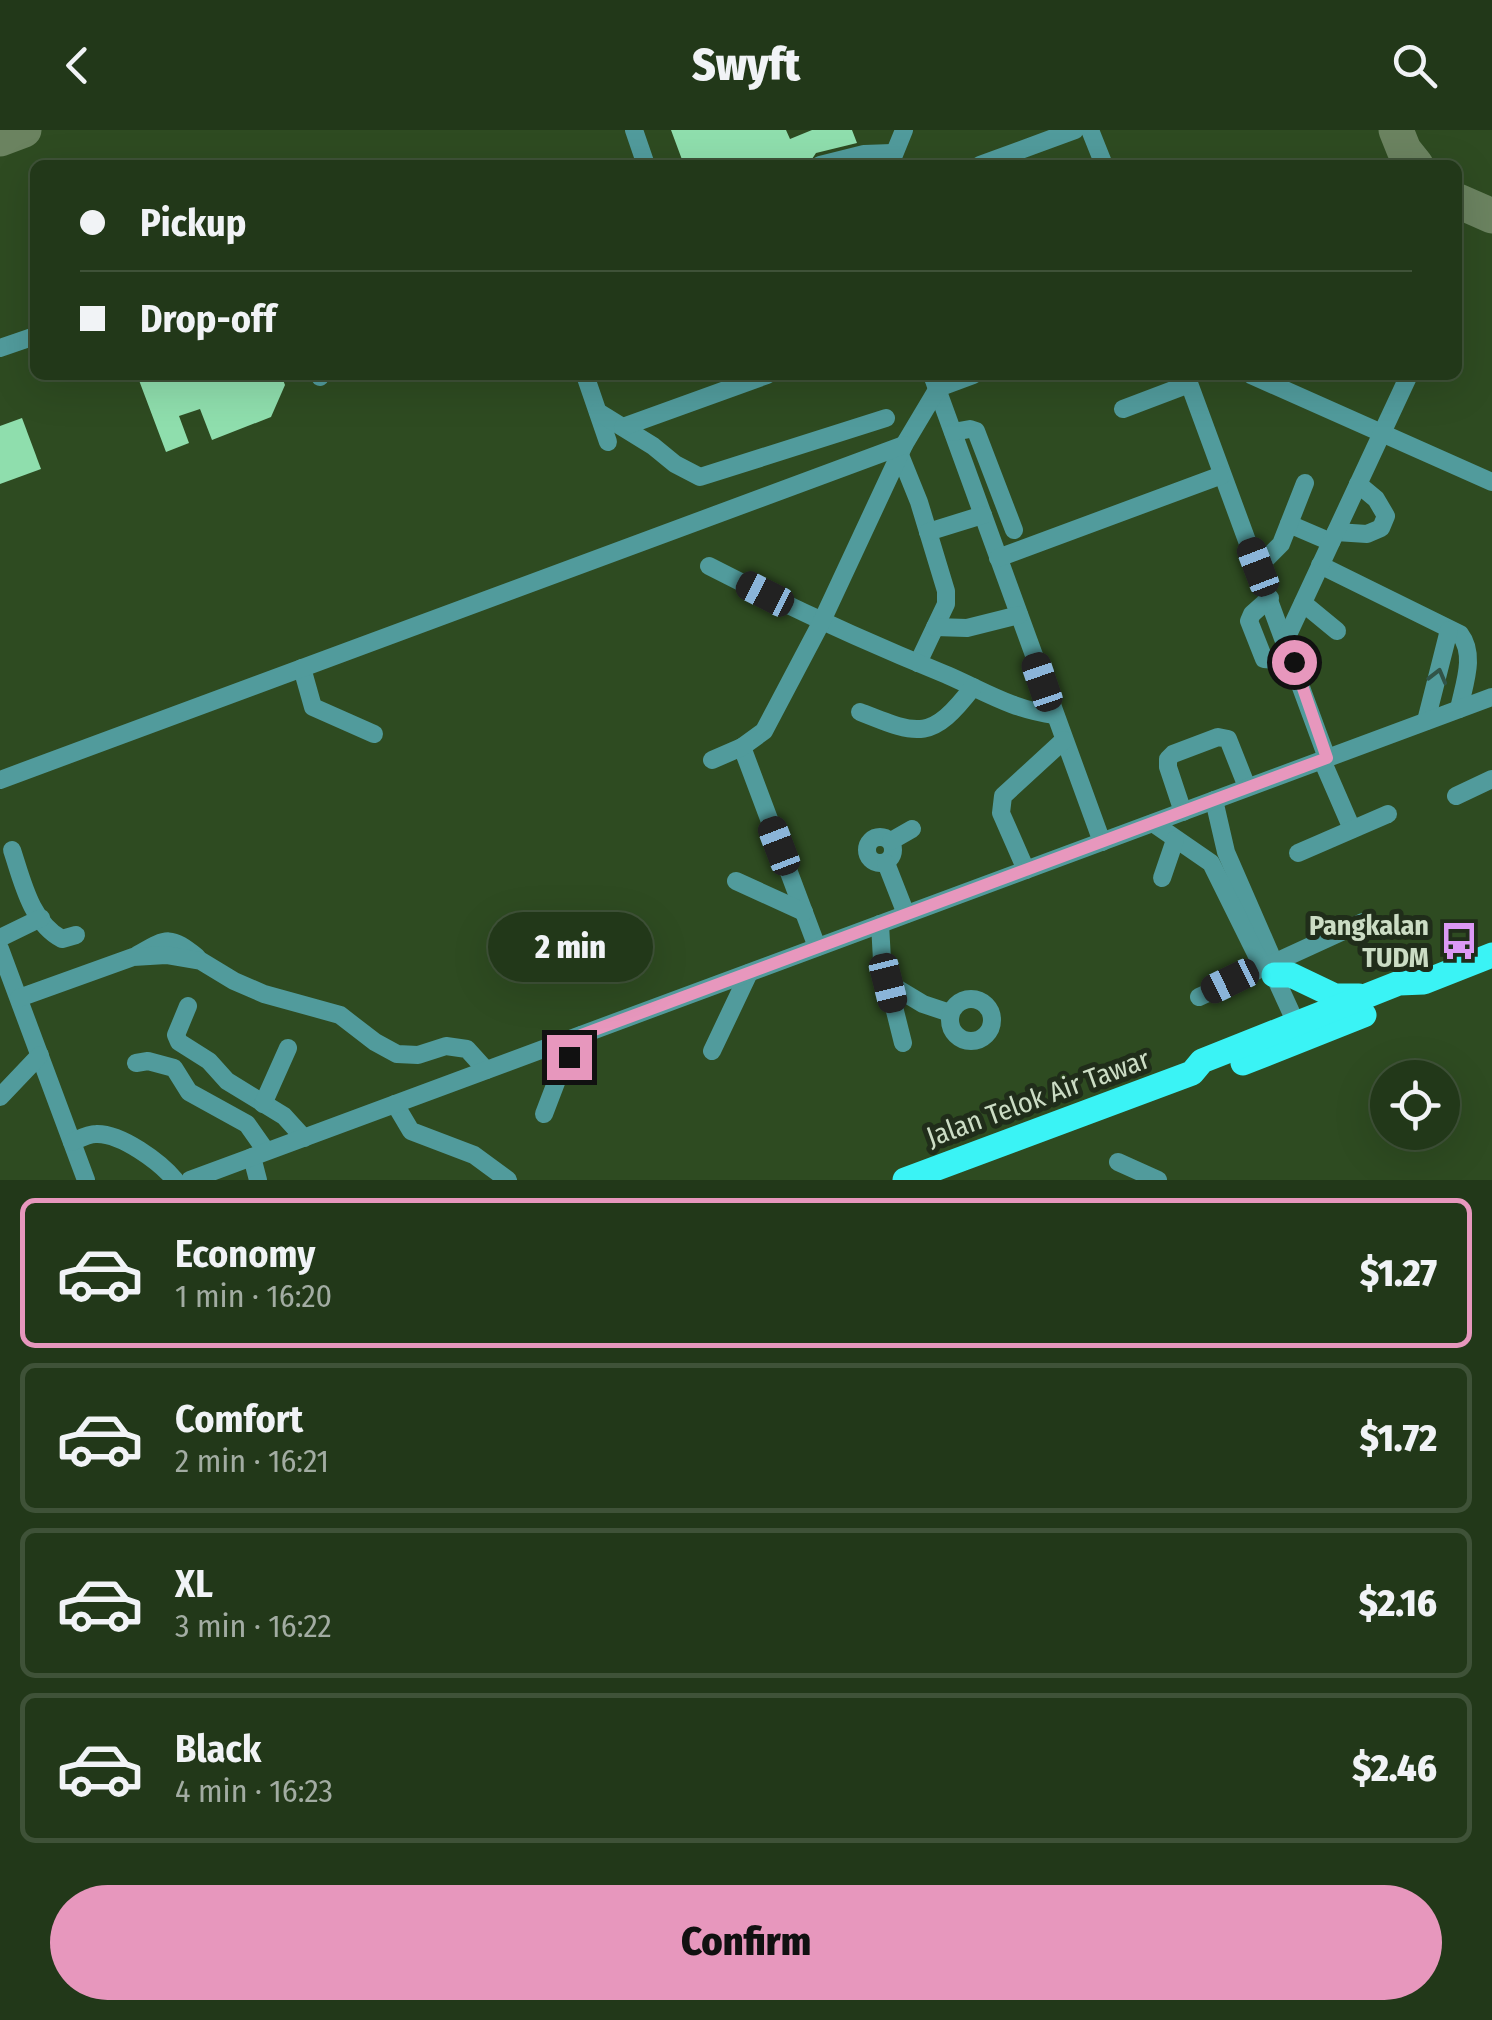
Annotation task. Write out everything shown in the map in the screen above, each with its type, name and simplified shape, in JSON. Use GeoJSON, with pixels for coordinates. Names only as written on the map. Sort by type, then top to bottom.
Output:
{"type":"FeatureCollection","features":[{"type":"Feature","properties":{"kind":"main road","name":"Jalan Telok Air Tawar"},"geometry":{"type":"LineString","coordinates":[[905,1180],[962,1170],[1192,1073],[1208,1077],[1366,996],[1399,983],[1424,982],[1492,955]]}},
{"type":"Feature","properties":{"kind":"main road"},"geometry":{"type":"LineString","coordinates":[[1270,967],[1335,996],[1366,996]]}},
{"type":"Feature","properties":{"kind":"main road","name":"Jalan Telok Air Tawar"},"geometry":{"type":"LineString","coordinates":[[1300,1031],[1406,998],[1424,982]]}},
{"type":"Feature","properties":{"kind":"street"},"geometry":{"type":"LineString","coordinates":[[634,130],[644,160]]}},
{"type":"Feature","properties":{"kind":"street"},"geometry":{"type":"LineString","coordinates":[[840,160],[864,154],[891,159],[904,130]]}},
{"type":"Feature","properties":{"kind":"street"},"geometry":{"type":"LineString","coordinates":[[993,160],[1073,130]]}},
{"type":"Feature","properties":{"kind":"street"},"geometry":{"type":"LineString","coordinates":[[1090,130],[1102,160]]}},
{"type":"Feature","properties":{"kind":"street"},"geometry":{"type":"LineString","coordinates":[[0,348],[30,338]]}},
{"type":"Feature","properties":{"kind":"street"},"geometry":{"type":"LineString","coordinates":[[587,380],[608,442]]}},
{"type":"Feature","properties":{"kind":"street"},"geometry":{"type":"LineString","coordinates":[[623,427],[754,380]]}},
{"type":"Feature","properties":{"kind":"street"},"geometry":{"type":"LineString","coordinates":[[1122,409],[1188,380],[1286,639],[1324,758],[1352,829]]}},
{"type":"Feature","properties":{"kind":"street"},"geometry":{"type":"LineString","coordinates":[[1262,380],[1492,482]]}},
{"type":"Feature","properties":{"kind":"street"},"geometry":{"type":"LineString","coordinates":[[1286,639],[1407,380]]}},
{"type":"Feature","properties":{"kind":"street"},"geometry":{"type":"LineString","coordinates":[[935,382],[1102,842]]}},
{"type":"Feature","properties":{"kind":"street"},"geometry":{"type":"LineString","coordinates":[[712,760],[742,747],[764,731],[821,623],[935,382]]}},
{"type":"Feature","properties":{"kind":"street"},"geometry":{"type":"LineString","coordinates":[[598,412],[700,477],[886,418]]}},
{"type":"Feature","properties":{"kind":"street"},"geometry":{"type":"LineString","coordinates":[[954,432],[970,428],[976,431],[1014,530]]}},
{"type":"Feature","properties":{"kind":"street"},"geometry":{"type":"LineString","coordinates":[[902,450],[946,592],[946,604],[918,663]]}},
{"type":"Feature","properties":{"kind":"street"},"geometry":{"type":"LineString","coordinates":[[0,780],[902,450]]}},
{"type":"Feature","properties":{"kind":"street"},"geometry":{"type":"LineString","coordinates":[[998,558],[1222,476]]}},
{"type":"Feature","properties":{"kind":"street"},"geometry":{"type":"LineString","coordinates":[[1258,567],[1281,544],[1305,483]]}},
{"type":"Feature","properties":{"kind":"street"},"geometry":{"type":"LineString","coordinates":[[1289,524],[1333,537],[1367,534],[1381,528],[1386,516],[1376,499],[1358,484]]}},
{"type":"Feature","properties":{"kind":"street"},"geometry":{"type":"LineString","coordinates":[[928,532],[983,515]]}},
{"type":"Feature","properties":{"kind":"street"},"geometry":{"type":"LineString","coordinates":[[709,566],[821,623],[1021,710],[1054,715]]}},
{"type":"Feature","properties":{"kind":"street"},"geometry":{"type":"LineString","coordinates":[[1320,566],[1460,634],[1469,655],[1460,709]]}},
{"type":"Feature","properties":{"kind":"street"},"geometry":{"type":"LineString","coordinates":[[1270,598],[1248,621],[1264,659],[1294,662]]}},
{"type":"Feature","properties":{"kind":"street"},"geometry":{"type":"LineString","coordinates":[[1302,603],[1337,631]]}},
{"type":"Feature","properties":{"kind":"street"},"geometry":{"type":"LineString","coordinates":[[935,627],[966,628],[1019,615]]}},
{"type":"Feature","properties":{"kind":"street"},"geometry":{"type":"LineString","coordinates":[[1426,721],[1449,630]]}},
{"type":"Feature","properties":{"kind":"street"},"geometry":{"type":"LineString","coordinates":[[302,668],[313,707],[374,734]]}},
{"type":"Feature","properties":{"kind":"street"},"geometry":{"type":"LineString","coordinates":[[860,712],[906,730],[924,730],[956,708],[972,687]]}},
{"type":"Feature","properties":{"kind":"street"},"geometry":{"type":"LineString","coordinates":[[190,1180],[261,1169],[304,1138],[1492,697]]}},
{"type":"Feature","properties":{"kind":"street"},"geometry":{"type":"LineString","coordinates":[[1183,812],[1168,767],[1173,754],[1218,737],[1228,738],[1247,787]]}},
{"type":"Feature","properties":{"kind":"street"},"geometry":{"type":"LineString","coordinates":[[1026,870],[1001,813],[1003,796],[1064,740]]}},
{"type":"Feature","properties":{"kind":"street"},"geometry":{"type":"LineString","coordinates":[[742,747],[817,948]]}},
{"type":"Feature","properties":{"kind":"street"},"geometry":{"type":"LineString","coordinates":[[1456,796],[1492,779]]}},
{"type":"Feature","properties":{"kind":"street"},"geometry":{"type":"LineString","coordinates":[[1214,800],[1219,858],[1300,1031]]}},
{"type":"Feature","properties":{"kind":"street"},"geometry":{"type":"LineString","coordinates":[[1298,853],[1388,814]]}},
{"type":"Feature","properties":{"kind":"street"},"geometry":{"type":"LineString","coordinates":[[1152,824],[1175,840],[1219,858]]}},
{"type":"Feature","properties":{"kind":"street"},"geometry":{"type":"LineString","coordinates":[[906,914],[886,863],[877,864],[867,851],[876,837],[891,842],[912,829]]}},
{"type":"Feature","properties":{"kind":"street"},"geometry":{"type":"LineString","coordinates":[[1162,878],[1175,840]]}},
{"type":"Feature","properties":{"kind":"street"},"geometry":{"type":"LineString","coordinates":[[12,850],[27,898],[41,918],[56,937],[62,940],[76,936]]}},
{"type":"Feature","properties":{"kind":"street"},"geometry":{"type":"LineString","coordinates":[[736,881],[804,912]]}},
{"type":"Feature","properties":{"kind":"street"},"geometry":{"type":"LineString","coordinates":[[0,938],[41,918]]}},
{"type":"Feature","properties":{"kind":"street"},"geometry":{"type":"LineString","coordinates":[[1198,997],[1363,922]]}},
{"type":"Feature","properties":{"kind":"street"},"geometry":{"type":"LineString","coordinates":[[880,924],[882,960],[903,1042]]}},
{"type":"Feature","properties":{"kind":"street"},"geometry":{"type":"LineString","coordinates":[[11,991],[133,957],[164,940],[172,940],[234,981],[264,994],[340,1015],[397,1054],[418,1055],[446,1046],[467,1049],[486,1070]]}},
{"type":"Feature","properties":{"kind":"street"},"geometry":{"type":"LineString","coordinates":[[0,950],[11,991],[40,1055],[86,1180]]}},
{"type":"Feature","properties":{"kind":"street"},"geometry":{"type":"LineString","coordinates":[[712,1052],[749,973]]}},
{"type":"Feature","properties":{"kind":"street"},"geometry":{"type":"LineString","coordinates":[[888,983],[923,1004],[950,1013]]}},
{"type":"Feature","properties":{"kind":"street"},"geometry":{"type":"LineString","coordinates":[[188,1006],[176,1035],[180,1042],[209,1061],[226,1081],[284,1116],[304,1138]]}},
{"type":"Feature","properties":{"kind":"street"},"geometry":{"type":"LineString","coordinates":[[544,1114],[581,1035]]}},
{"type":"Feature","properties":{"kind":"street"},"geometry":{"type":"LineString","coordinates":[[263,1104],[288,1048]]}},
{"type":"Feature","properties":{"kind":"street"},"geometry":{"type":"LineString","coordinates":[[0,1097],[40,1055]]}},
{"type":"Feature","properties":{"kind":"street"},"geometry":{"type":"LineString","coordinates":[[136,1063],[148,1061],[174,1068],[189,1092],[246,1124],[261,1169]]}},
{"type":"Feature","properties":{"kind":"street"},"geometry":{"type":"LineString","coordinates":[[395,1104],[412,1131],[474,1155],[508,1180]]}},
{"type":"Feature","properties":{"kind":"street"},"geometry":{"type":"LineString","coordinates":[[72,1142],[103,1135],[142,1152],[175,1180]]}},
{"type":"Feature","properties":{"kind":"street"},"geometry":{"type":"LineString","coordinates":[[1118,1162],[1158,1180]]}},
{"type":"Feature","properties":{"kind":"building"},"geometry":{"type":"Polygon","coordinates":[[[671,130],[786,130],[790,139],[812,130],[852,130],[857,143],[816,153],[811,160],[682,160],[671,130]]]}},
{"type":"Feature","properties":{"kind":"building"},"geometry":{"type":"Polygon","coordinates":[[[139,380],[283,380],[285,385],[271,417],[212,440],[200,409],[179,416],[189,443],[166,452],[139,380]]]}},
{"type":"Feature","properties":{"kind":"building"},"geometry":{"type":"Polygon","coordinates":[[[22,418],[41,469],[0,484],[0,426],[22,418]]]}},
{"type":"Feature","properties":{"kind":"taxiway"},"geometry":{"type":"LineString","coordinates":[[0,139],[24,130]]}},
{"type":"Feature","properties":{"kind":"taxiway"},"geometry":{"type":"LineString","coordinates":[[1396,130],[1412,160]]}},
{"type":"Feature","properties":{"kind":"taxiway"},"geometry":{"type":"LineString","coordinates":[[1462,203],[1492,216]]}},
{"type":"Feature","properties":{"kind":"place","name":"Pangkalan TUDM"},"geometry":{"type":"Point","coordinates":[1459,941]}},
{"type":"Feature","properties":{"kind":"route"},"geometry":{"type":"LineString","coordinates":[[569,1057],[581,1035],[1327,758],[1294,662]]}}]}
